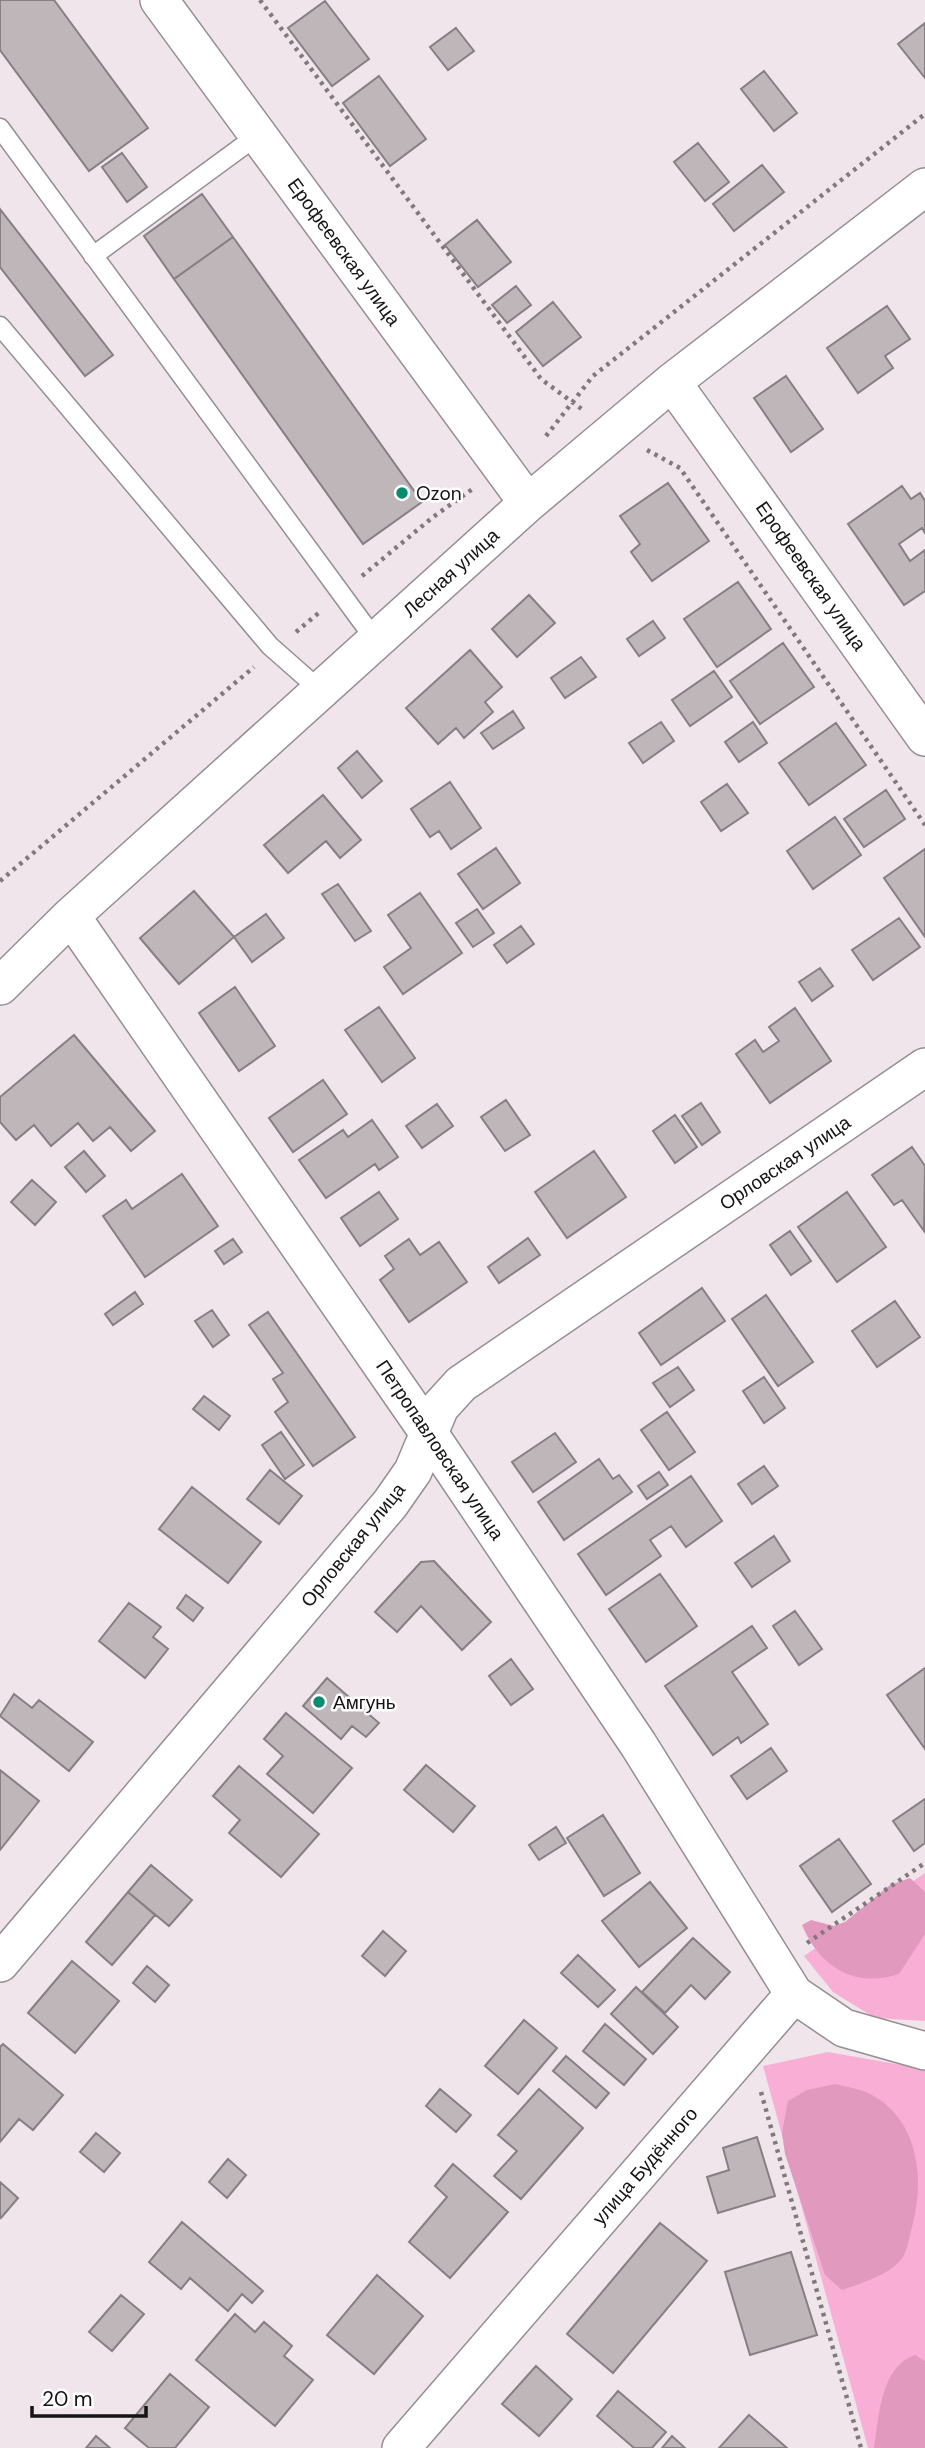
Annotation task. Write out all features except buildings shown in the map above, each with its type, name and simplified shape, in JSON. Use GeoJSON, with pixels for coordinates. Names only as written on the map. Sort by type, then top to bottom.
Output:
{"type":"FeatureCollection","features":[{"type":"Feature","properties":{"kind":"street","name":"Ерофеевская улица"},"geometry":{"type":"LineString","coordinates":[[159,0],[528,503]]}},
{"type":"Feature","properties":{"kind":"street","name":"Лесная улица"},"geometry":{"type":"LineString","coordinates":[[0,986],[71,916],[528,503],[672,382],[925,187]]}},
{"type":"Feature","properties":{"kind":"street","name":"Ерофеевская улица"},"geometry":{"type":"LineString","coordinates":[[672,382],[925,737]]}},
{"type":"Feature","properties":{"kind":"street","name":"Петропавловская улица"},"geometry":{"type":"LineString","coordinates":[[71,916],[428,1432],[638,1744],[785,1979]]}},
{"type":"Feature","properties":{"kind":"street","name":"Орловская улица"},"geometry":{"type":"LineString","coordinates":[[0,1963],[390,1504],[413,1471],[440,1407],[461,1384],[925,1067]]}},
{"type":"Feature","properties":{"kind":"street","name":"улица Будённого"},"geometry":{"type":"LineString","coordinates":[[401,2448],[748,2047],[785,1979]]}},
{"type":"Feature","properties":{"kind":"street"},"geometry":{"type":"LineString","coordinates":[[785,1979],[844,2028],[925,2051]]}},
{"type":"Feature","properties":{"kind":"lane"},"geometry":{"type":"LineString","coordinates":[[0,128],[376,641]]}},
{"type":"Feature","properties":{"kind":"lane"},"geometry":{"type":"LineString","coordinates":[[93,256],[258,135]]}},
{"type":"Feature","properties":{"kind":"lane"},"geometry":{"type":"LineString","coordinates":[[0,326],[275,650],[321,691]]}},
{"type":"Feature","properties":{"kind":"path"},"geometry":{"type":"LineString","coordinates":[[0,881],[433,517],[544,438],[593,376],[925,114]]}},
{"type":"Feature","properties":{"kind":"path"},"geometry":{"type":"LineString","coordinates":[[785,1979],[925,1863]]}},
{"type":"Feature","properties":{"kind":"path"},"geometry":{"type":"LineString","coordinates":[[748,2047],[861,2448]]}},
{"type":"Feature","properties":{"kind":"shaded area"},"geometry":{"type":"Polygon","coordinates":[[[925,1873],[925,2021],[875,2018],[833,1992],[804,1956],[925,1873]]]}},
{"type":"Feature","properties":{"kind":"shaded area"},"geometry":{"type":"Polygon","coordinates":[[[910,1878],[925,1892],[925,1934],[899,1974],[883,1978],[853,1976],[828,1962],[818,1952],[802,1925],[811,1920],[834,1926],[845,1922],[890,1885],[910,1878]]]}},
{"type":"Feature","properties":{"kind":"shaded area"},"geometry":{"type":"Polygon","coordinates":[[[828,2052],[925,2069],[925,2448],[868,2448],[763,2066],[828,2052]]]}},
{"type":"Feature","properties":{"kind":"shaded area"},"geometry":{"type":"Polygon","coordinates":[[[835,2084],[868,2093],[888,2106],[900,2120],[914,2153],[918,2190],[916,2209],[902,2259],[879,2276],[842,2290],[825,2275],[785,2154],[782,2133],[788,2101],[807,2090],[835,2084]]]}},
{"type":"Feature","properties":{"kind":"shaded area"},"geometry":{"type":"Polygon","coordinates":[[[915,2355],[925,2361],[925,2448],[874,2448],[880,2408],[888,2382],[903,2361],[915,2355]]]}},
{"type":"Feature","properties":{"kind":"place","name":"Ozon"},"geometry":{"type":"Point","coordinates":[402,493]}},
{"type":"Feature","properties":{"kind":"place","name":"Амгунь"},"geometry":{"type":"Point","coordinates":[319,1702]}}]}
